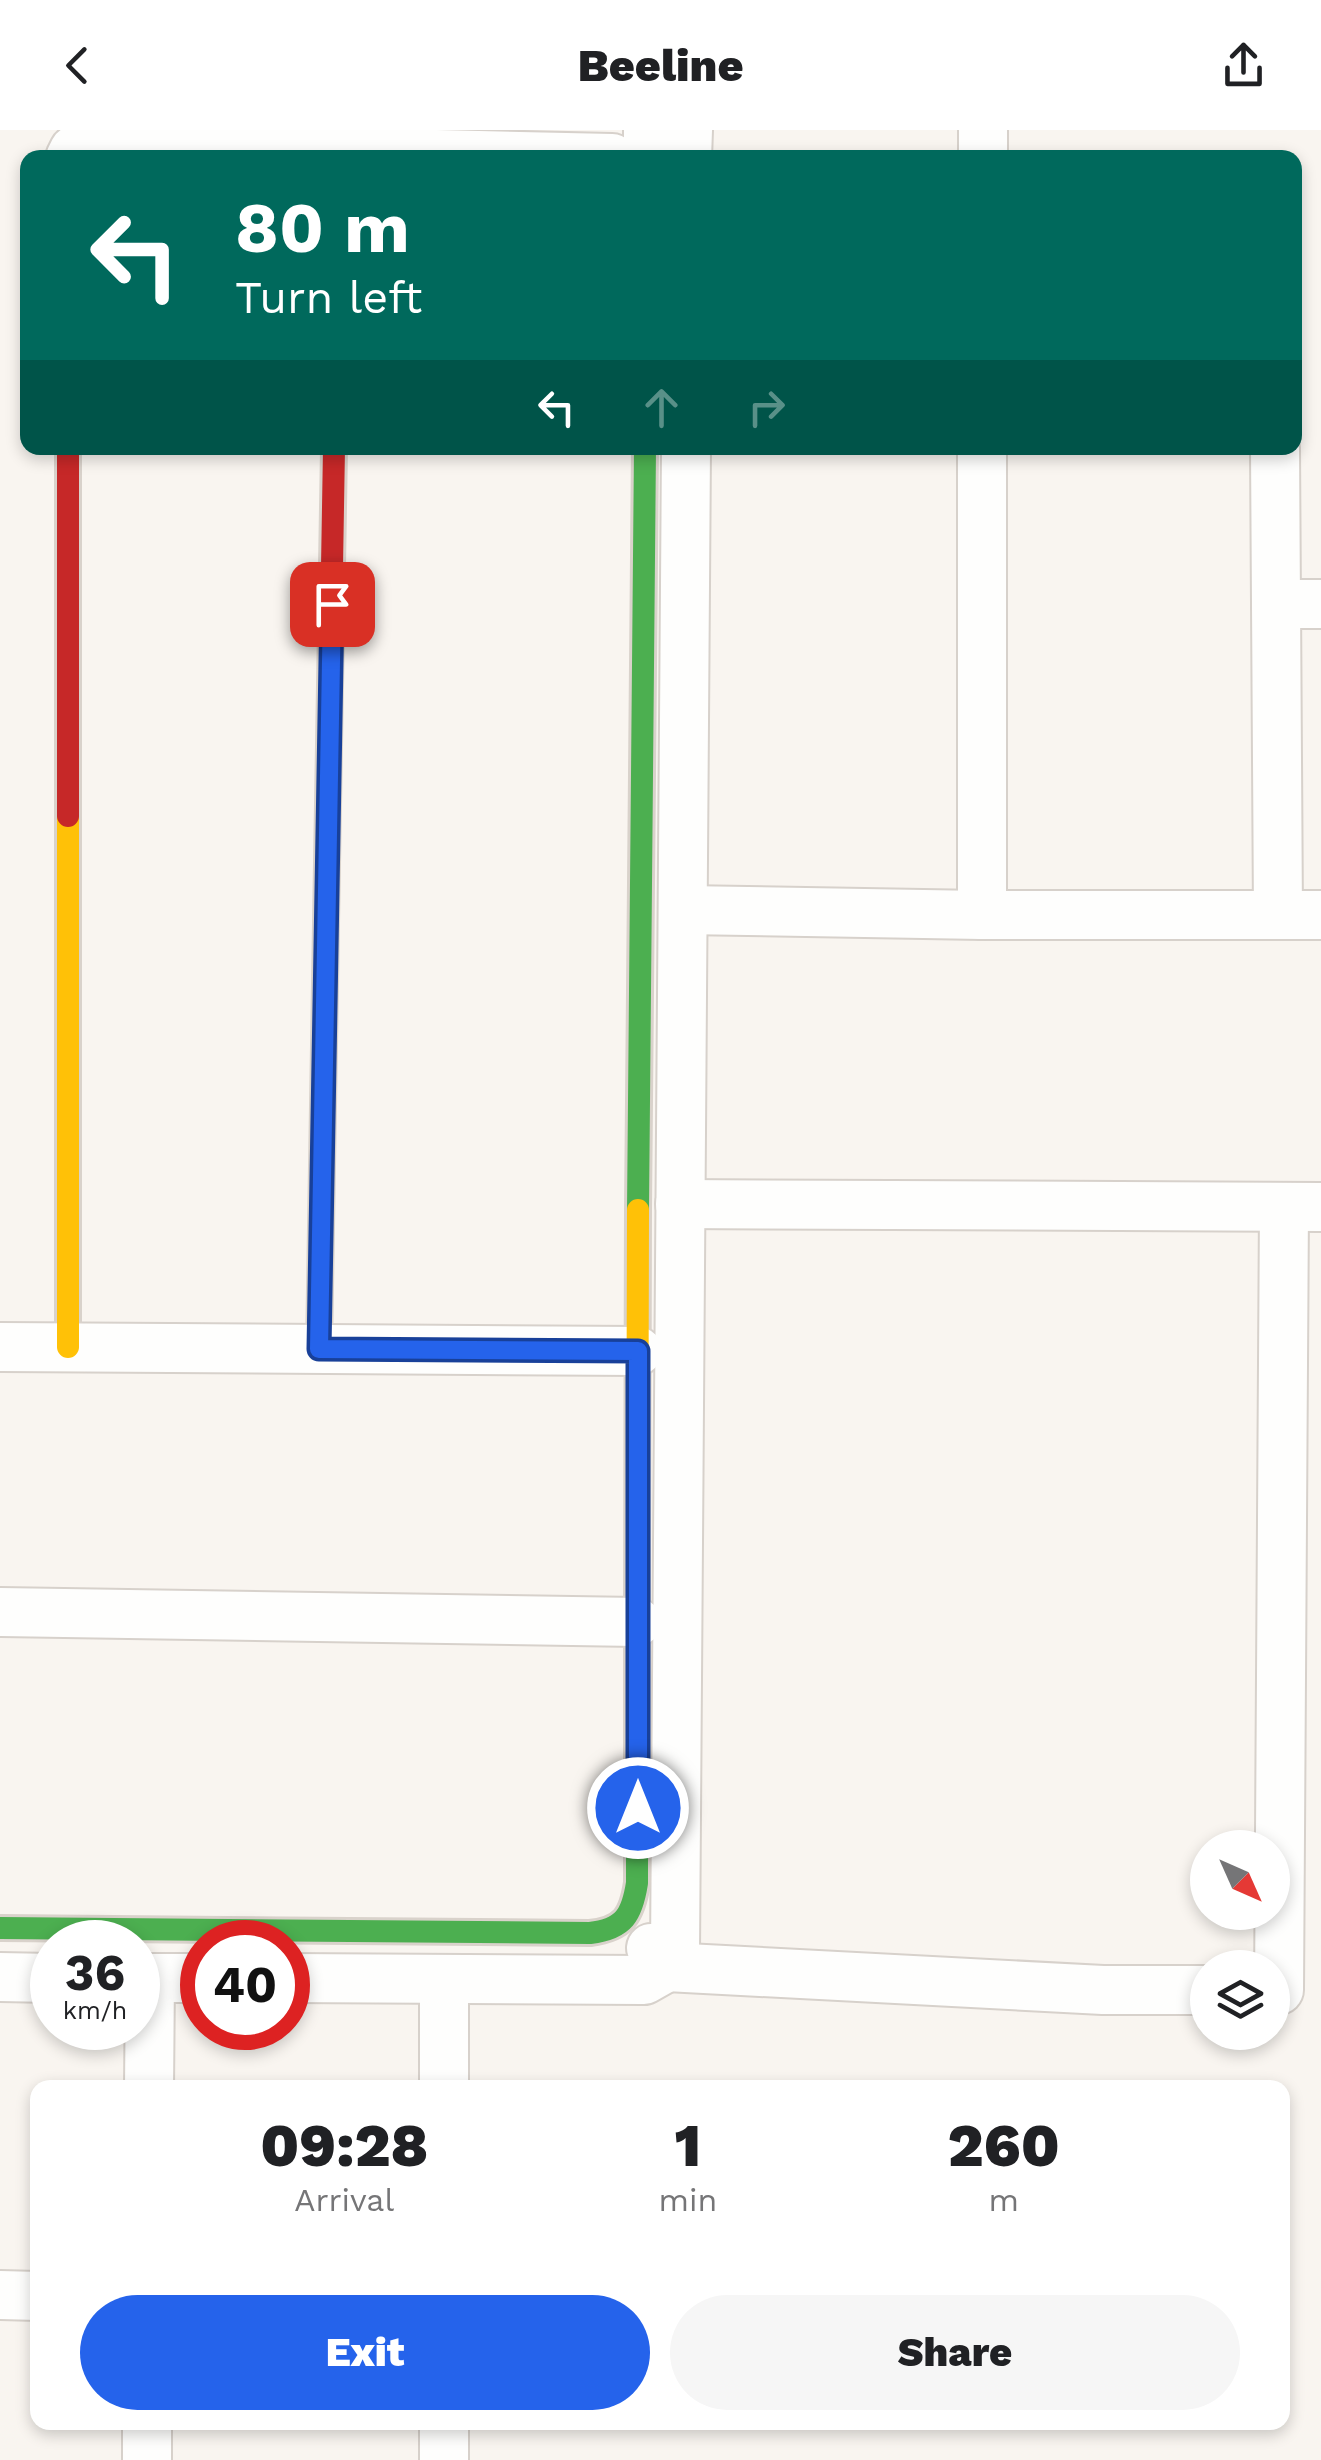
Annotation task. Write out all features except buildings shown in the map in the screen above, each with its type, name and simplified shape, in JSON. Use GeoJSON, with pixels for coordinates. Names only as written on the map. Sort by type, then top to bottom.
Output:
{"type":"FeatureCollection","features":[{"type":"Feature","properties":{"kind":"street"},"geometry":{"type":"LineString","coordinates":[[74,150],[84,146],[212,150]]}},
{"type":"Feature","properties":{"kind":"street"},"geometry":{"type":"LineString","coordinates":[[68,455],[68,1347]]}},
{"type":"Feature","properties":{"kind":"street"},"geometry":{"type":"LineString","coordinates":[[319,1349],[334,455]]}},
{"type":"Feature","properties":{"kind":"street"},"geometry":{"type":"LineString","coordinates":[[0,1928],[590,1933],[615,1931],[628,1921],[638,1882],[645,455]]}},
{"type":"Feature","properties":{"kind":"street"},"geometry":{"type":"LineString","coordinates":[[310,1978],[644,1980],[667,1967],[675,1952],[686,455]]}},
{"type":"Feature","properties":{"kind":"street"},"geometry":{"type":"LineString","coordinates":[[982,455],[982,914]]}},
{"type":"Feature","properties":{"kind":"street"},"geometry":{"type":"LineString","coordinates":[[683,910],[1300,915],[1299,604],[1276,455]]}},
{"type":"Feature","properties":{"kind":"street"},"geometry":{"type":"LineString","coordinates":[[680,1204],[1302,1207],[1291,1990]]}},
{"type":"Feature","properties":{"kind":"street"},"geometry":{"type":"LineString","coordinates":[[0,1347],[638,1351]]}},
{"type":"Feature","properties":{"kind":"street"},"geometry":{"type":"LineString","coordinates":[[0,1612],[638,1622]]}},
{"type":"Feature","properties":{"kind":"street"},"geometry":{"type":"LineString","coordinates":[[628,1921],[667,1967],[1103,1990],[1190,1990]]}},
{"type":"Feature","properties":{"kind":"street"},"geometry":{"type":"LineString","coordinates":[[0,1978],[30,1978]]}},
{"type":"Feature","properties":{"kind":"street"},"geometry":{"type":"LineString","coordinates":[[444,1979],[444,2080]]}},
{"type":"Feature","properties":{"kind":"street"},"geometry":{"type":"LineString","coordinates":[[147,2050],[149,2080]]}},
{"type":"Feature","properties":{"kind":"street"},"geometry":{"type":"LineString","coordinates":[[0,2296],[30,2296]]}},
{"type":"Feature","properties":{"kind":"street"},"geometry":{"type":"LineString","coordinates":[[147,2430],[147,2460]]}},
{"type":"Feature","properties":{"kind":"street"},"geometry":{"type":"LineString","coordinates":[[444,2430],[444,2460]]}},
{"type":"Feature","properties":{"kind":"traffic: fast"},"geometry":{"type":"LineString","coordinates":[[638,1210],[645,455]]}},
{"type":"Feature","properties":{"kind":"traffic: fast"},"geometry":{"type":"LineString","coordinates":[[0,1928],[590,1933],[611,1928],[629,1912],[637,1883],[637,1603]]}},
{"type":"Feature","properties":{"kind":"traffic: slow"},"geometry":{"type":"LineString","coordinates":[[68,816],[68,1347]]}},
{"type":"Feature","properties":{"kind":"traffic: slow"},"geometry":{"type":"LineString","coordinates":[[319,1349],[326,923]]}},
{"type":"Feature","properties":{"kind":"traffic: slow"},"geometry":{"type":"LineString","coordinates":[[637,1603],[638,1210]]}},
{"type":"Feature","properties":{"kind":"traffic: jam"},"geometry":{"type":"LineString","coordinates":[[68,455],[68,816]]}},
{"type":"Feature","properties":{"kind":"traffic: jam"},"geometry":{"type":"LineString","coordinates":[[326,923],[334,455]]}},
{"type":"Feature","properties":{"kind":"route"},"geometry":{"type":"LineString","coordinates":[[332,604],[319,1349],[638,1351],[638,1808]]}}]}
